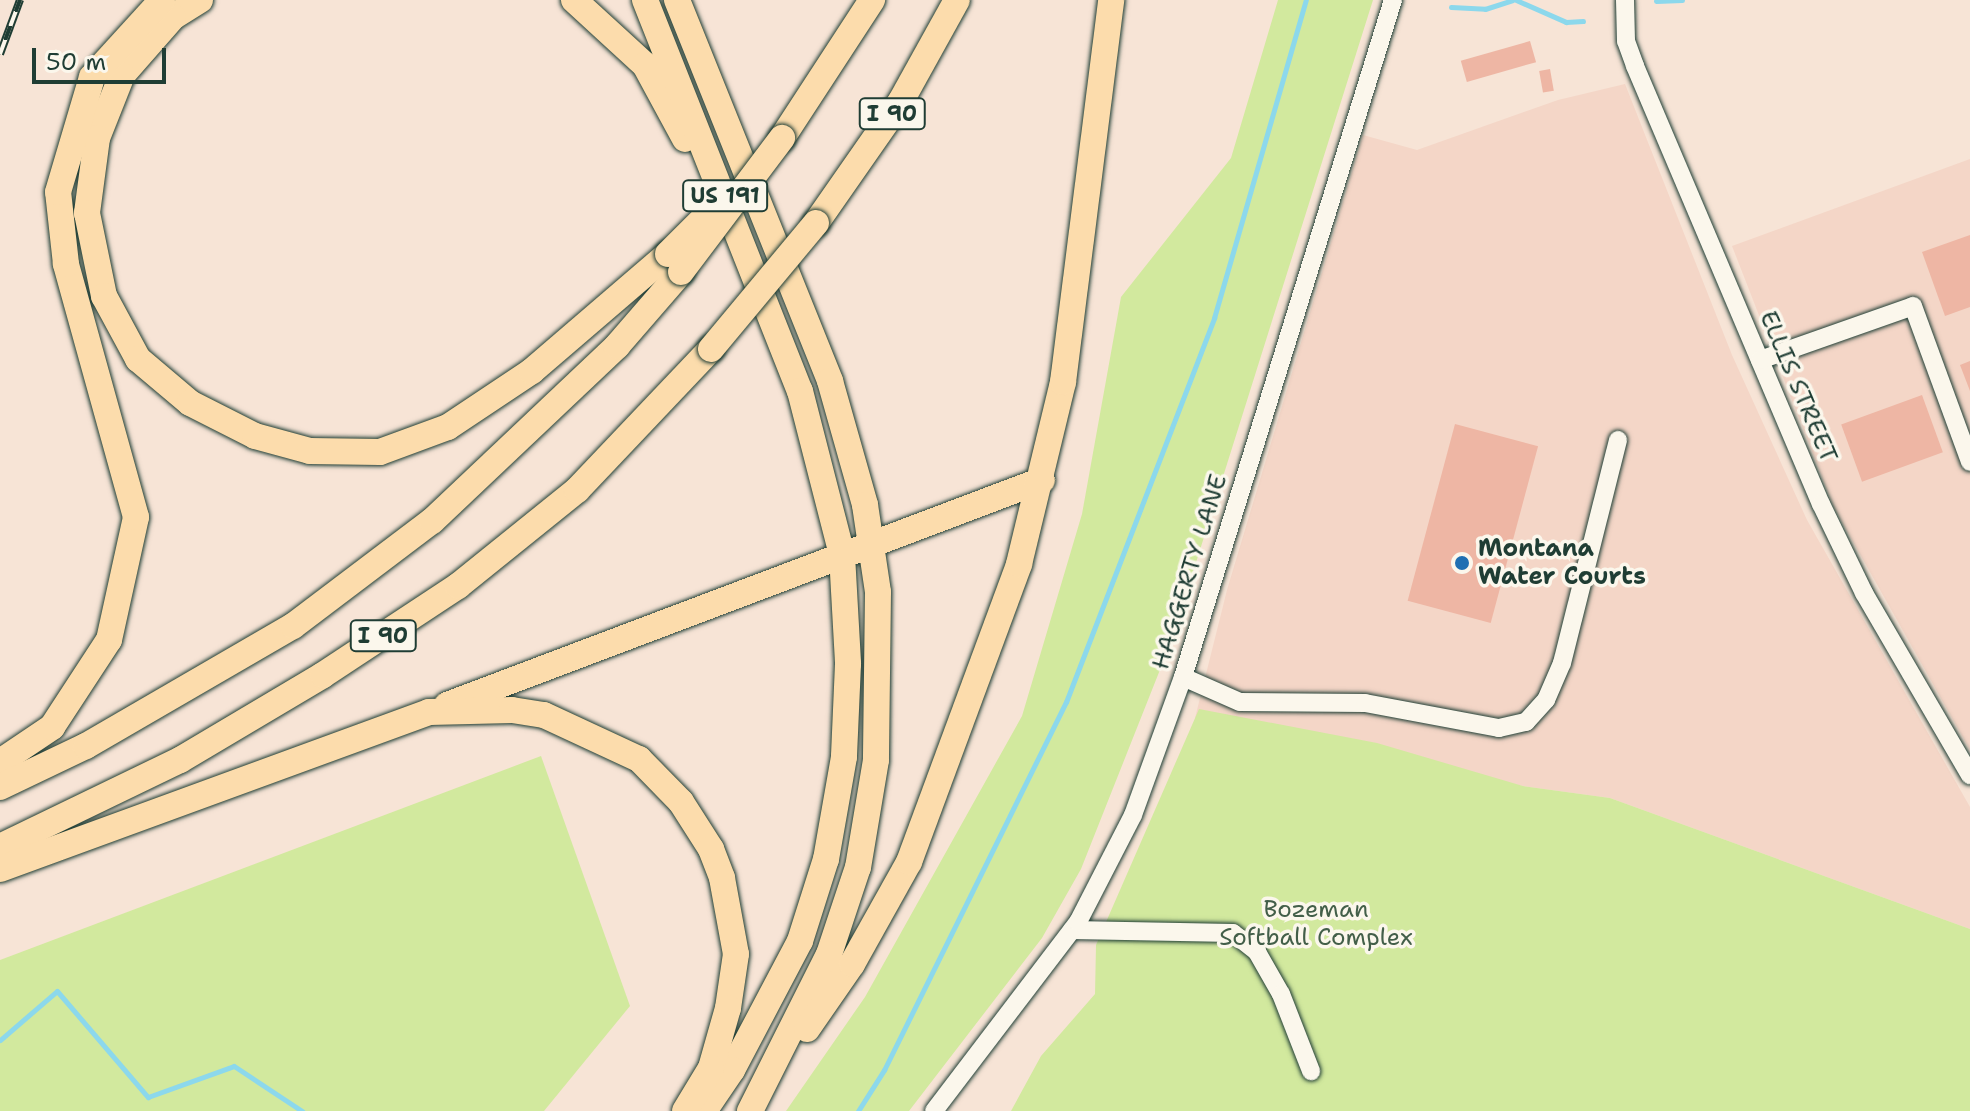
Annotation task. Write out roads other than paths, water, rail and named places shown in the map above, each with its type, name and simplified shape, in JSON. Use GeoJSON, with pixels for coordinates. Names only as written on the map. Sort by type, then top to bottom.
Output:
{"type":"FeatureCollection","features":[{"type":"Feature","properties":{"kind":"highway"},"geometry":{"type":"LineString","coordinates":[[0,762],[52,727],[109,640],[136,517],[66,264],[58,192],[92,77],[162,0]]}},
{"type":"Feature","properties":{"kind":"highway"},"geometry":{"type":"LineString","coordinates":[[200,0],[173,17],[122,75],[97,138],[87,213],[104,296],[138,359],[190,403],[255,436],[310,451],[380,452],[448,427],[532,371],[674,263]]}},
{"type":"Feature","properties":{"kind":"highway"},"geometry":{"type":"LineString","coordinates":[[574,0],[645,65],[745,251]]}},
{"type":"Feature","properties":{"kind":"highway"},"geometry":{"type":"LineString","coordinates":[[645,0],[800,391],[842,555],[848,664],[845,741],[826,859],[800,941],[732,1070],[704,1111]]}},
{"type":"Feature","properties":{"kind":"highway"},"geometry":{"type":"LineString","coordinates":[[677,0],[830,381],[872,543],[880,665],[876,744],[858,867],[829,954],[755,1104]]}},
{"type":"Feature","properties":{"kind":"highway","name":"US 191"},"geometry":{"type":"LineString","coordinates":[[674,263],[782,138],[872,0]]}},
{"type":"Feature","properties":{"kind":"highway","name":"I 90"},"geometry":{"type":"LineString","coordinates":[[0,847],[180,760],[323,675],[458,586],[577,490],[711,349],[816,223],[901,101],[957,0]]}},
{"type":"Feature","properties":{"kind":"highway"},"geometry":{"type":"LineString","coordinates":[[755,1104],[852,964],[909,862],[970,705],[1019,564],[1042,480],[1063,382],[1111,0]]}},
{"type":"Feature","properties":{"kind":"highway","name":"I 90"},"geometry":{"type":"LineString","coordinates":[[0,787],[86,746],[293,626],[420,530],[617,346],[674,263]]}},
{"type":"Feature","properties":{"kind":"highway"},"geometry":{"type":"LineString","coordinates":[[0,869],[429,712],[1042,480]]}},
{"type":"Feature","properties":{"kind":"highway"},"geometry":{"type":"LineString","coordinates":[[429,712],[512,710],[544,715],[592,734],[639,759],[681,802],[711,849],[729,907],[736,954],[728,1008],[711,1068],[685,1111]]}},
{"type":"Feature","properties":{"kind":"street","name":"HAGGERTY LANE"},"geometry":{"type":"LineString","coordinates":[[934,1111],[1072,930],[1133,815],[1183,677],[1393,0]]}},
{"type":"Feature","properties":{"kind":"street","name":"ELLIS STREET"},"geometry":{"type":"LineString","coordinates":[[1625,0],[1626,41],[1635,66],[1760,360],[1864,593],[1970,775]]}},
{"type":"Feature","properties":{"kind":"street"},"geometry":{"type":"LineString","coordinates":[[1760,360],[1913,306],[1970,462]]}},
{"type":"Feature","properties":{"kind":"street"},"geometry":{"type":"LineString","coordinates":[[1183,677],[1240,702],[1365,703],[1499,728],[1526,722],[1546,700],[1562,663],[1618,440]]}},
{"type":"Feature","properties":{"kind":"street"},"geometry":{"type":"LineString","coordinates":[[1072,930],[1233,933],[1257,952],[1281,994],[1311,1071]]}},
{"type":"Feature","properties":{"kind":"waterway"},"geometry":{"type":"LineString","coordinates":[[858,1111],[884,1070],[1066,702],[1214,318],[1306,0]]}},
{"type":"Feature","properties":{"kind":"waterway"},"geometry":{"type":"LineString","coordinates":[[1451,7],[1485,9],[1513,0]]}},
{"type":"Feature","properties":{"kind":"waterway"},"geometry":{"type":"LineString","coordinates":[[1516,0],[1566,22],[1583,21]]}},
{"type":"Feature","properties":{"kind":"waterway"},"geometry":{"type":"LineString","coordinates":[[1656,1],[1682,0]]}},
{"type":"Feature","properties":{"kind":"waterway"},"geometry":{"type":"LineString","coordinates":[[0,1040],[57,991],[148,1097],[234,1066],[302,1111]]}},
{"type":"Feature","properties":{"kind":"railway"},"geometry":{"type":"LineString","coordinates":[[0,54],[20,0]]}},
{"type":"Feature","properties":{"kind":"place","name":"Montana Water Courts"},"geometry":{"type":"Point","coordinates":[1462,563]}},
{"type":"Feature","properties":{"kind":"park label","name":"Bozeman Softball Complex"},"geometry":{"type":"Point","coordinates":[1316,924]}}]}
